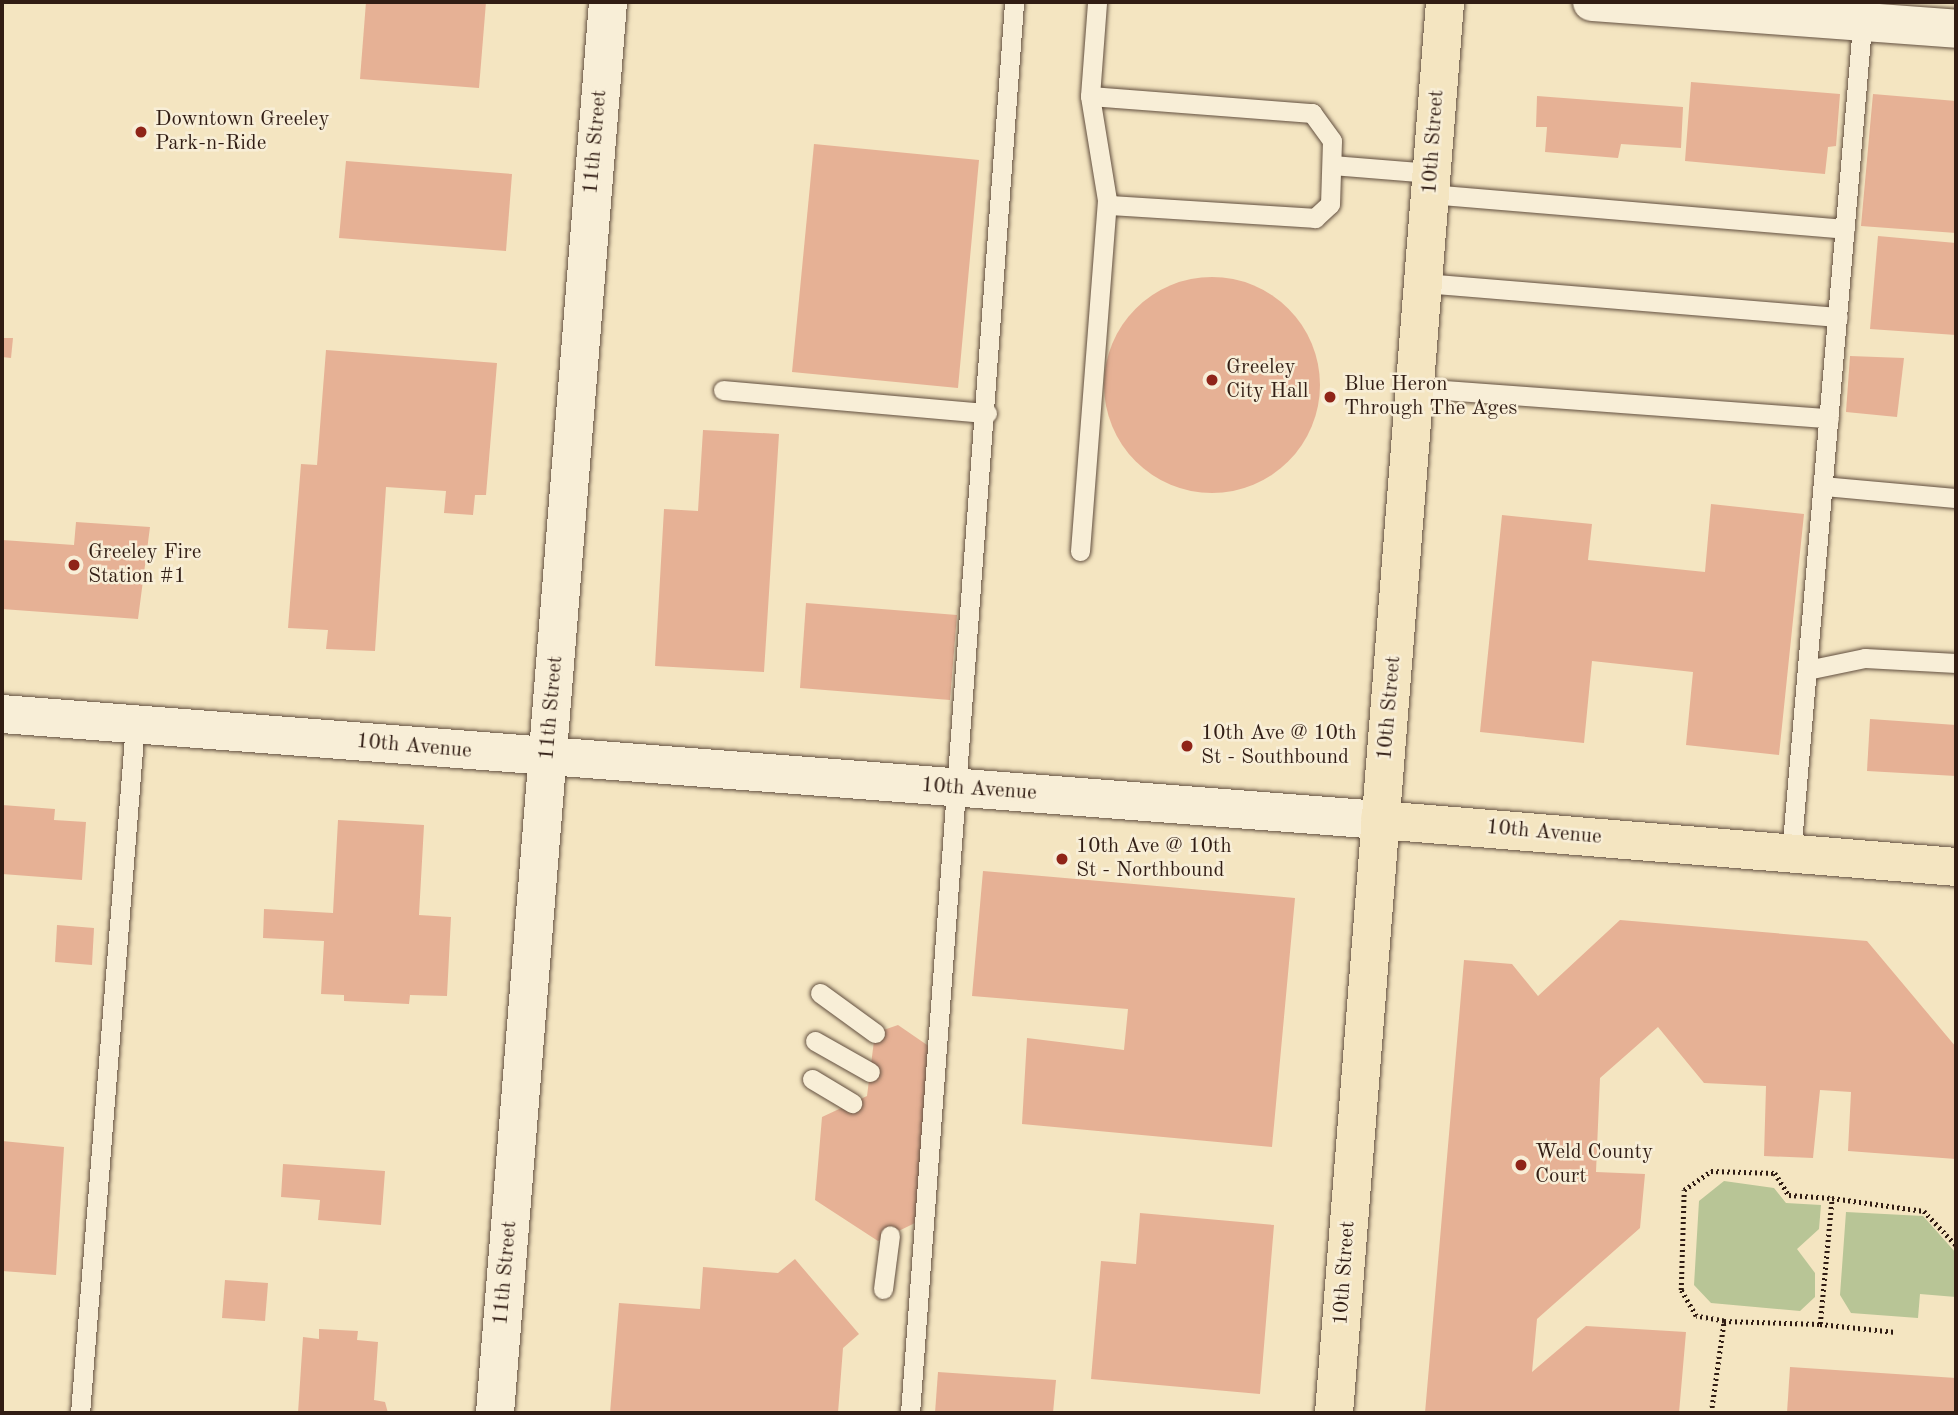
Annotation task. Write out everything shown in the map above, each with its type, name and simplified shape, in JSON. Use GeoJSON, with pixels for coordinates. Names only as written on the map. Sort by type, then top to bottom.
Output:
{"type":"FeatureCollection","features":[{"type":"Feature","properties":{"kind":"main road","name":"10th Street"},"geometry":{"type":"LineString","coordinates":[[1334,1413],[1444,2]]}},
{"type":"Feature","properties":{"kind":"main road","name":"10th Avenue"},"geometry":{"type":"LineString","coordinates":[[1380,820],[1956,867]]}},
{"type":"Feature","properties":{"kind":"street","name":"11th Street"},"geometry":{"type":"LineString","coordinates":[[495,1413],[608,2]]}},
{"type":"Feature","properties":{"kind":"street"},"geometry":{"type":"LineString","coordinates":[[1592,2],[1863,12],[1956,29]]}},
{"type":"Feature","properties":{"kind":"street","name":"10th Avenue"},"geometry":{"type":"LineString","coordinates":[[2,714],[1380,820]]}},
{"type":"Feature","properties":{"kind":"lane"},"geometry":{"type":"LineString","coordinates":[[910,1413],[987,413],[1014,2]]}},
{"type":"Feature","properties":{"kind":"lane"},"geometry":{"type":"LineString","coordinates":[[1080,551],[1107,205],[1090,96],[1097,2]]}},
{"type":"Feature","properties":{"kind":"lane"},"geometry":{"type":"LineString","coordinates":[[1791,854],[1863,12]]}},
{"type":"Feature","properties":{"kind":"lane"},"geometry":{"type":"LineString","coordinates":[[1090,96],[1312,113],[1330,133],[1331,204],[1315,218],[1107,205]]}},
{"type":"Feature","properties":{"kind":"lane"},"geometry":{"type":"LineString","coordinates":[[1332,165],[1431,183],[1845,229]]}},
{"type":"Feature","properties":{"kind":"lane"},"geometry":{"type":"LineString","coordinates":[[1424,283],[1838,317]]}},
{"type":"Feature","properties":{"kind":"lane"},"geometry":{"type":"LineString","coordinates":[[1416,388],[1829,418]]}},
{"type":"Feature","properties":{"kind":"lane"},"geometry":{"type":"LineString","coordinates":[[723,390],[987,413]]}},
{"type":"Feature","properties":{"kind":"lane"},"geometry":{"type":"LineString","coordinates":[[1823,486],[1956,498]]}},
{"type":"Feature","properties":{"kind":"lane"},"geometry":{"type":"LineString","coordinates":[[1807,670],[1865,658],[1956,663]]}},
{"type":"Feature","properties":{"kind":"lane"},"geometry":{"type":"LineString","coordinates":[[80,1413],[135,725]]}},
{"type":"Feature","properties":{"kind":"lane"},"geometry":{"type":"LineString","coordinates":[[820,993],[875,1033]]}},
{"type":"Feature","properties":{"kind":"lane"},"geometry":{"type":"LineString","coordinates":[[816,1041],[870,1072]]}},
{"type":"Feature","properties":{"kind":"lane"},"geometry":{"type":"LineString","coordinates":[[812,1079],[852,1103]]}},
{"type":"Feature","properties":{"kind":"lane"},"geometry":{"type":"LineString","coordinates":[[883,1289],[890,1235]]}},
{"type":"Feature","properties":{"kind":"path"},"geometry":{"type":"LineString","coordinates":[[1896,1332],[1820,1324],[1724,1321],[1696,1316],[1681,1290],[1684,1190],[1711,1171],[1775,1173],[1789,1195],[1924,1211],[1956,1245]]}},
{"type":"Feature","properties":{"kind":"path"},"geometry":{"type":"LineString","coordinates":[[1820,1324],[1832,1198]]}},
{"type":"Feature","properties":{"kind":"path"},"geometry":{"type":"LineString","coordinates":[[1711,1413],[1724,1321]]}},
{"type":"Feature","properties":{"kind":"green space"},"geometry":{"type":"Polygon","coordinates":[[[1724,1181],[1774,1188],[1786,1203],[1821,1205],[1819,1229],[1797,1249],[1815,1273],[1815,1297],[1800,1311],[1711,1303],[1694,1285],[1699,1201],[1724,1181]]]}},
{"type":"Feature","properties":{"kind":"green space"},"geometry":{"type":"Polygon","coordinates":[[[1846,1212],[1923,1216],[1956,1253],[1956,1297],[1920,1294],[1918,1318],[1851,1313],[1840,1295],[1846,1212]]]}},
{"type":"Feature","properties":{"kind":"building"},"geometry":{"type":"Polygon","coordinates":[[[366,2],[486,2],[479,88],[360,79],[366,2]]]}},
{"type":"Feature","properties":{"kind":"building"},"geometry":{"type":"Polygon","coordinates":[[[1691,82],[1840,94],[1836,146],[1828,147],[1825,174],[1685,161],[1691,82]]]}},
{"type":"Feature","properties":{"kind":"building"},"geometry":{"type":"Polygon","coordinates":[[[1873,94],[1956,101],[1956,233],[1861,226],[1873,94]]]}},
{"type":"Feature","properties":{"kind":"building"},"geometry":{"type":"Polygon","coordinates":[[[1537,96],[1683,107],[1681,148],[1621,144],[1618,158],[1545,152],[1547,127],[1536,127],[1537,96]]]}},
{"type":"Feature","properties":{"kind":"building"},"geometry":{"type":"Polygon","coordinates":[[[814,144],[979,160],[958,388],[792,372],[814,144]]]}},
{"type":"Feature","properties":{"kind":"building"},"geometry":{"type":"Polygon","coordinates":[[[346,161],[512,174],[506,251],[339,238],[346,161]]]}},
{"type":"Feature","properties":{"kind":"building"},"geometry":{"type":"Polygon","coordinates":[[[1878,236],[1956,243],[1956,335],[1870,329],[1878,236]]]}},
{"type":"Feature","properties":{"kind":"building","name":"Greeley City Hall"},"geometry":{"type":"Polygon","coordinates":[[[1212,277],[1253,285],[1289,308],[1312,344],[1320,385],[1312,426],[1289,462],[1253,485],[1212,493],[1171,485],[1135,462],[1112,426],[1104,385],[1112,344],[1135,308],[1171,285],[1212,277]]]}},
{"type":"Feature","properties":{"kind":"building"},"geometry":{"type":"Polygon","coordinates":[[[2,338],[13,338],[11,358],[2,357],[2,338]]]}},
{"type":"Feature","properties":{"kind":"building"},"geometry":{"type":"Polygon","coordinates":[[[326,350],[497,363],[486,495],[475,495],[473,515],[444,513],[446,491],[386,487],[375,651],[326,649],[328,630],[288,628],[301,464],[317,465],[326,350]]]}},
{"type":"Feature","properties":{"kind":"building"},"geometry":{"type":"Polygon","coordinates":[[[1850,356],[1904,358],[1897,417],[1846,412],[1850,356]]]}},
{"type":"Feature","properties":{"kind":"building"},"geometry":{"type":"Polygon","coordinates":[[[703,430],[779,434],[764,672],[655,666],[664,509],[698,511],[703,430]]]}},
{"type":"Feature","properties":{"kind":"building"},"geometry":{"type":"Polygon","coordinates":[[[1711,504],[1804,514],[1779,755],[1686,745],[1693,672],[1592,661],[1584,743],[1480,732],[1502,515],[1592,524],[1588,560],[1705,572],[1711,504]]]}},
{"type":"Feature","properties":{"kind":"building","name":"Greeley Fire Station #1"},"geometry":{"type":"Polygon","coordinates":[[[76,522],[150,527],[138,619],[2,609],[2,540],[74,545],[76,522]]]}},
{"type":"Feature","properties":{"kind":"building"},"geometry":{"type":"Polygon","coordinates":[[[806,603],[957,615],[950,700],[800,688],[806,603]]]}},
{"type":"Feature","properties":{"kind":"building"},"geometry":{"type":"Polygon","coordinates":[[[1870,719],[1956,725],[1956,776],[1867,771],[1870,719]]]}},
{"type":"Feature","properties":{"kind":"building"},"geometry":{"type":"Polygon","coordinates":[[[2,805],[55,809],[54,820],[86,822],[82,880],[2,874],[2,805]]]}},
{"type":"Feature","properties":{"kind":"building"},"geometry":{"type":"Polygon","coordinates":[[[338,820],[424,825],[419,915],[451,917],[447,996],[410,995],[409,1004],[344,1001],[344,995],[321,994],[324,941],[263,938],[264,909],[333,913],[338,820]]]}},
{"type":"Feature","properties":{"kind":"building"},"geometry":{"type":"Polygon","coordinates":[[[983,871],[1295,898],[1272,1147],[1022,1124],[1027,1038],[1124,1050],[1128,1009],[972,996],[983,871]]]}},
{"type":"Feature","properties":{"kind":"building","name":"Weld County Court"},"geometry":{"type":"Polygon","coordinates":[[[1620,920],[1867,941],[1956,1047],[1956,1159],[1848,1151],[1851,1092],[1820,1090],[1813,1158],[1764,1156],[1766,1086],[1704,1083],[1658,1027],[1600,1078],[1596,1172],[1645,1174],[1640,1228],[1537,1319],[1532,1372],[1586,1326],[1686,1332],[1679,1413],[1425,1413],[1464,960],[1512,964],[1538,996],[1620,920]]]}},
{"type":"Feature","properties":{"kind":"building"},"geometry":{"type":"Polygon","coordinates":[[[57,925],[94,928],[92,965],[55,962],[57,925]]]}},
{"type":"Feature","properties":{"kind":"building"},"geometry":{"type":"Polygon","coordinates":[[[898,1025],[930,1047],[915,1223],[878,1241],[815,1200],[822,1117],[867,1096],[875,1033],[898,1025]]]}},
{"type":"Feature","properties":{"kind":"building"},"geometry":{"type":"Polygon","coordinates":[[[2,1141],[64,1147],[56,1275],[2,1271],[2,1141]]]}},
{"type":"Feature","properties":{"kind":"building"},"geometry":{"type":"Polygon","coordinates":[[[283,1164],[385,1171],[381,1225],[318,1220],[320,1200],[281,1197],[283,1164]]]}},
{"type":"Feature","properties":{"kind":"building"},"geometry":{"type":"Polygon","coordinates":[[[1140,1213],[1274,1225],[1260,1394],[1091,1379],[1101,1261],[1136,1264],[1140,1213]]]}},
{"type":"Feature","properties":{"kind":"building"},"geometry":{"type":"Polygon","coordinates":[[[795,1259],[859,1334],[843,1348],[838,1413],[610,1413],[619,1303],[700,1309],[703,1267],[778,1273],[795,1259]]]}},
{"type":"Feature","properties":{"kind":"building"},"geometry":{"type":"Polygon","coordinates":[[[225,1280],[268,1283],[265,1321],[222,1318],[225,1280]]]}},
{"type":"Feature","properties":{"kind":"building"},"geometry":{"type":"Polygon","coordinates":[[[319,1329],[358,1331],[357,1340],[378,1342],[374,1400],[385,1402],[388,1413],[298,1413],[303,1337],[319,1339],[319,1329]]]}},
{"type":"Feature","properties":{"kind":"building"},"geometry":{"type":"Polygon","coordinates":[[[1790,1367],[1956,1378],[1956,1413],[1787,1413],[1790,1367]]]}},
{"type":"Feature","properties":{"kind":"building"},"geometry":{"type":"Polygon","coordinates":[[[938,1372],[1056,1380],[1053,1413],[935,1413],[938,1372]]]}},
{"type":"Feature","properties":{"kind":"place","name":"Downtown Greeley Park-n-Ride"},"geometry":{"type":"Point","coordinates":[141,132]}},
{"type":"Feature","properties":{"kind":"place","name":"Greeley City Hall"},"geometry":{"type":"Point","coordinates":[1212,380]}},
{"type":"Feature","properties":{"kind":"place","name":"Blue Heron Through The Ages"},"geometry":{"type":"Point","coordinates":[1330,397]}},
{"type":"Feature","properties":{"kind":"place","name":"Greeley Fire Station #1"},"geometry":{"type":"Point","coordinates":[74,565]}},
{"type":"Feature","properties":{"kind":"place","name":"10th Ave @ 10th St - Southbound"},"geometry":{"type":"Point","coordinates":[1187,746]}},
{"type":"Feature","properties":{"kind":"place","name":"10th Ave @ 10th St - Northbound"},"geometry":{"type":"Point","coordinates":[1062,859]}},
{"type":"Feature","properties":{"kind":"place","name":"Weld County Court"},"geometry":{"type":"Point","coordinates":[1521,1165]}}]}
